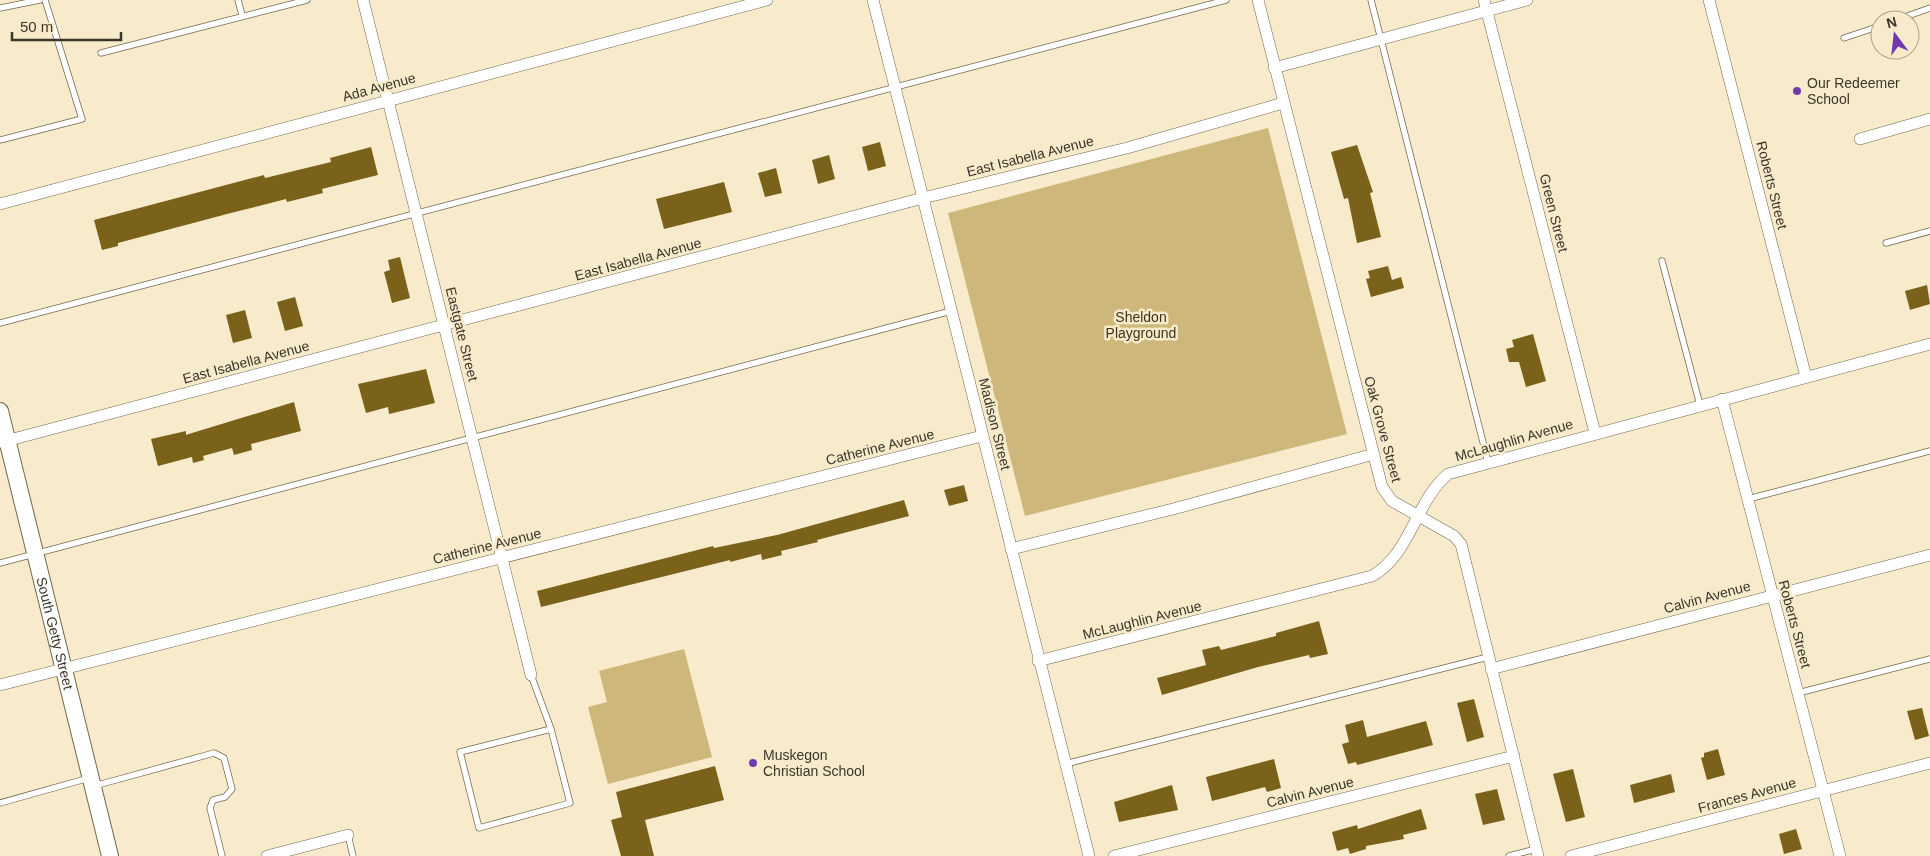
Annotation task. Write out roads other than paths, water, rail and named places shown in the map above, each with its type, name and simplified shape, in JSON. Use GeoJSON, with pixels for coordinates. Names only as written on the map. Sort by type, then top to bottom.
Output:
{"type":"FeatureCollection","features":[{"type":"Feature","properties":{"kind":"main road","name":"South Getty Street"},"geometry":{"type":"LineString","coordinates":[[0,411],[4,442],[36,554],[110,856]]}},
{"type":"Feature","properties":{"kind":"street","name":"Eastgate Street"},"geometry":{"type":"LineString","coordinates":[[363,0],[532,675]]}},
{"type":"Feature","properties":{"kind":"street","name":"Ada Avenue"},"geometry":{"type":"LineString","coordinates":[[0,204],[767,0]]}},
{"type":"Feature","properties":{"kind":"street","name":"Madison Street"},"geometry":{"type":"LineString","coordinates":[[873,0],[1038,662],[1089,856]]}},
{"type":"Feature","properties":{"kind":"street","name":"Oak Grove Street"},"geometry":{"type":"LineString","coordinates":[[1258,0],[1374,454],[1387,496],[1454,536],[1461,544],[1537,852]]}},
{"type":"Feature","properties":{"kind":"street"},"geometry":{"type":"LineString","coordinates":[[1274,68],[1380,39],[1486,5],[1527,0]]}},
{"type":"Feature","properties":{"kind":"street","name":"Roberts Street"},"geometry":{"type":"LineString","coordinates":[[1709,0],[1806,377]]}},
{"type":"Feature","properties":{"kind":"street","name":"Green Street"},"geometry":{"type":"LineString","coordinates":[[1486,5],[1595,433]]}},
{"type":"Feature","properties":{"kind":"street","name":"East Isabella Avenue"},"geometry":{"type":"LineString","coordinates":[[4,442],[923,198],[1127,148],[1283,103]]}},
{"type":"Feature","properties":{"kind":"street"},"geometry":{"type":"LineString","coordinates":[[1860,139],[1930,119]]}},
{"type":"Feature","properties":{"kind":"street","name":"McLaughlin Avenue"},"geometry":{"type":"LineString","coordinates":[[1038,662],[1372,576],[1390,563],[1436,487],[1448,474],[1930,344]]}},
{"type":"Feature","properties":{"kind":"street","name":"Roberts Street"},"geometry":{"type":"LineString","coordinates":[[1722,400],[1840,856]]}},
{"type":"Feature","properties":{"kind":"street","name":"Catherine Avenue"},"geometry":{"type":"LineString","coordinates":[[0,685],[982,436]]}},
{"type":"Feature","properties":{"kind":"street"},"geometry":{"type":"LineString","coordinates":[[1010,548],[1173,509],[1374,454]]}},
{"type":"Feature","properties":{"kind":"street","name":"Calvin Avenue"},"geometry":{"type":"LineString","coordinates":[[1491,669],[1930,555]]}},
{"type":"Feature","properties":{"kind":"street","name":"Calvin Avenue"},"geometry":{"type":"LineString","coordinates":[[1114,856],[1514,756]]}},
{"type":"Feature","properties":{"kind":"street","name":"Frances Avenue"},"geometry":{"type":"LineString","coordinates":[[1571,856],[1930,763]]}},
{"type":"Feature","properties":{"kind":"street"},"geometry":{"type":"LineString","coordinates":[[267,856],[348,835]]}},
{"type":"Feature","properties":{"kind":"lane"},"geometry":{"type":"LineString","coordinates":[[0,8],[40,0]]}},
{"type":"Feature","properties":{"kind":"lane"},"geometry":{"type":"LineString","coordinates":[[0,140],[82,120],[45,0]]}},
{"type":"Feature","properties":{"kind":"lane"},"geometry":{"type":"LineString","coordinates":[[238,0],[242,15]]}},
{"type":"Feature","properties":{"kind":"lane"},"geometry":{"type":"LineString","coordinates":[[101,53],[289,2],[307,0]]}},
{"type":"Feature","properties":{"kind":"lane"},"geometry":{"type":"LineString","coordinates":[[0,323],[1226,0]]}},
{"type":"Feature","properties":{"kind":"lane"},"geometry":{"type":"LineString","coordinates":[[1371,0],[1488,462]]}},
{"type":"Feature","properties":{"kind":"lane"},"geometry":{"type":"LineString","coordinates":[[1844,38],[1870,29]]}},
{"type":"Feature","properties":{"kind":"lane"},"geometry":{"type":"LineString","coordinates":[[1886,243],[1930,231]]}},
{"type":"Feature","properties":{"kind":"lane"},"geometry":{"type":"LineString","coordinates":[[1662,260],[1700,405]]}},
{"type":"Feature","properties":{"kind":"lane"},"geometry":{"type":"LineString","coordinates":[[0,563],[951,312]]}},
{"type":"Feature","properties":{"kind":"lane"},"geometry":{"type":"LineString","coordinates":[[1748,499],[1930,452]]}},
{"type":"Feature","properties":{"kind":"lane"},"geometry":{"type":"LineString","coordinates":[[1065,764],[1488,657]]}},
{"type":"Feature","properties":{"kind":"lane"},"geometry":{"type":"LineString","coordinates":[[1798,693],[1930,659]]}},
{"type":"Feature","properties":{"kind":"lane"},"geometry":{"type":"LineString","coordinates":[[532,675],[551,729],[570,804],[480,828],[460,752],[551,729]]}},
{"type":"Feature","properties":{"kind":"lane"},"geometry":{"type":"LineString","coordinates":[[0,803],[214,754],[224,758],[232,789],[225,797],[213,800],[210,808],[222,856]]}},
{"type":"Feature","properties":{"kind":"lane"},"geometry":{"type":"LineString","coordinates":[[348,835],[353,856]]}},
{"type":"Feature","properties":{"kind":"lane"},"geometry":{"type":"LineString","coordinates":[[1509,856],[1537,852]]}},
{"type":"Feature","properties":{"kind":"place","name":"Our Redeemer School"},"geometry":{"type":"Point","coordinates":[1797,91]}},
{"type":"Feature","properties":{"kind":"place","name":"Muskegon Christian School"},"geometry":{"type":"Point","coordinates":[753,763]}},
{"type":"Feature","properties":{"kind":"park label","name":"Sheldon Playground"},"geometry":{"type":"Point","coordinates":[1141,326]}}]}
